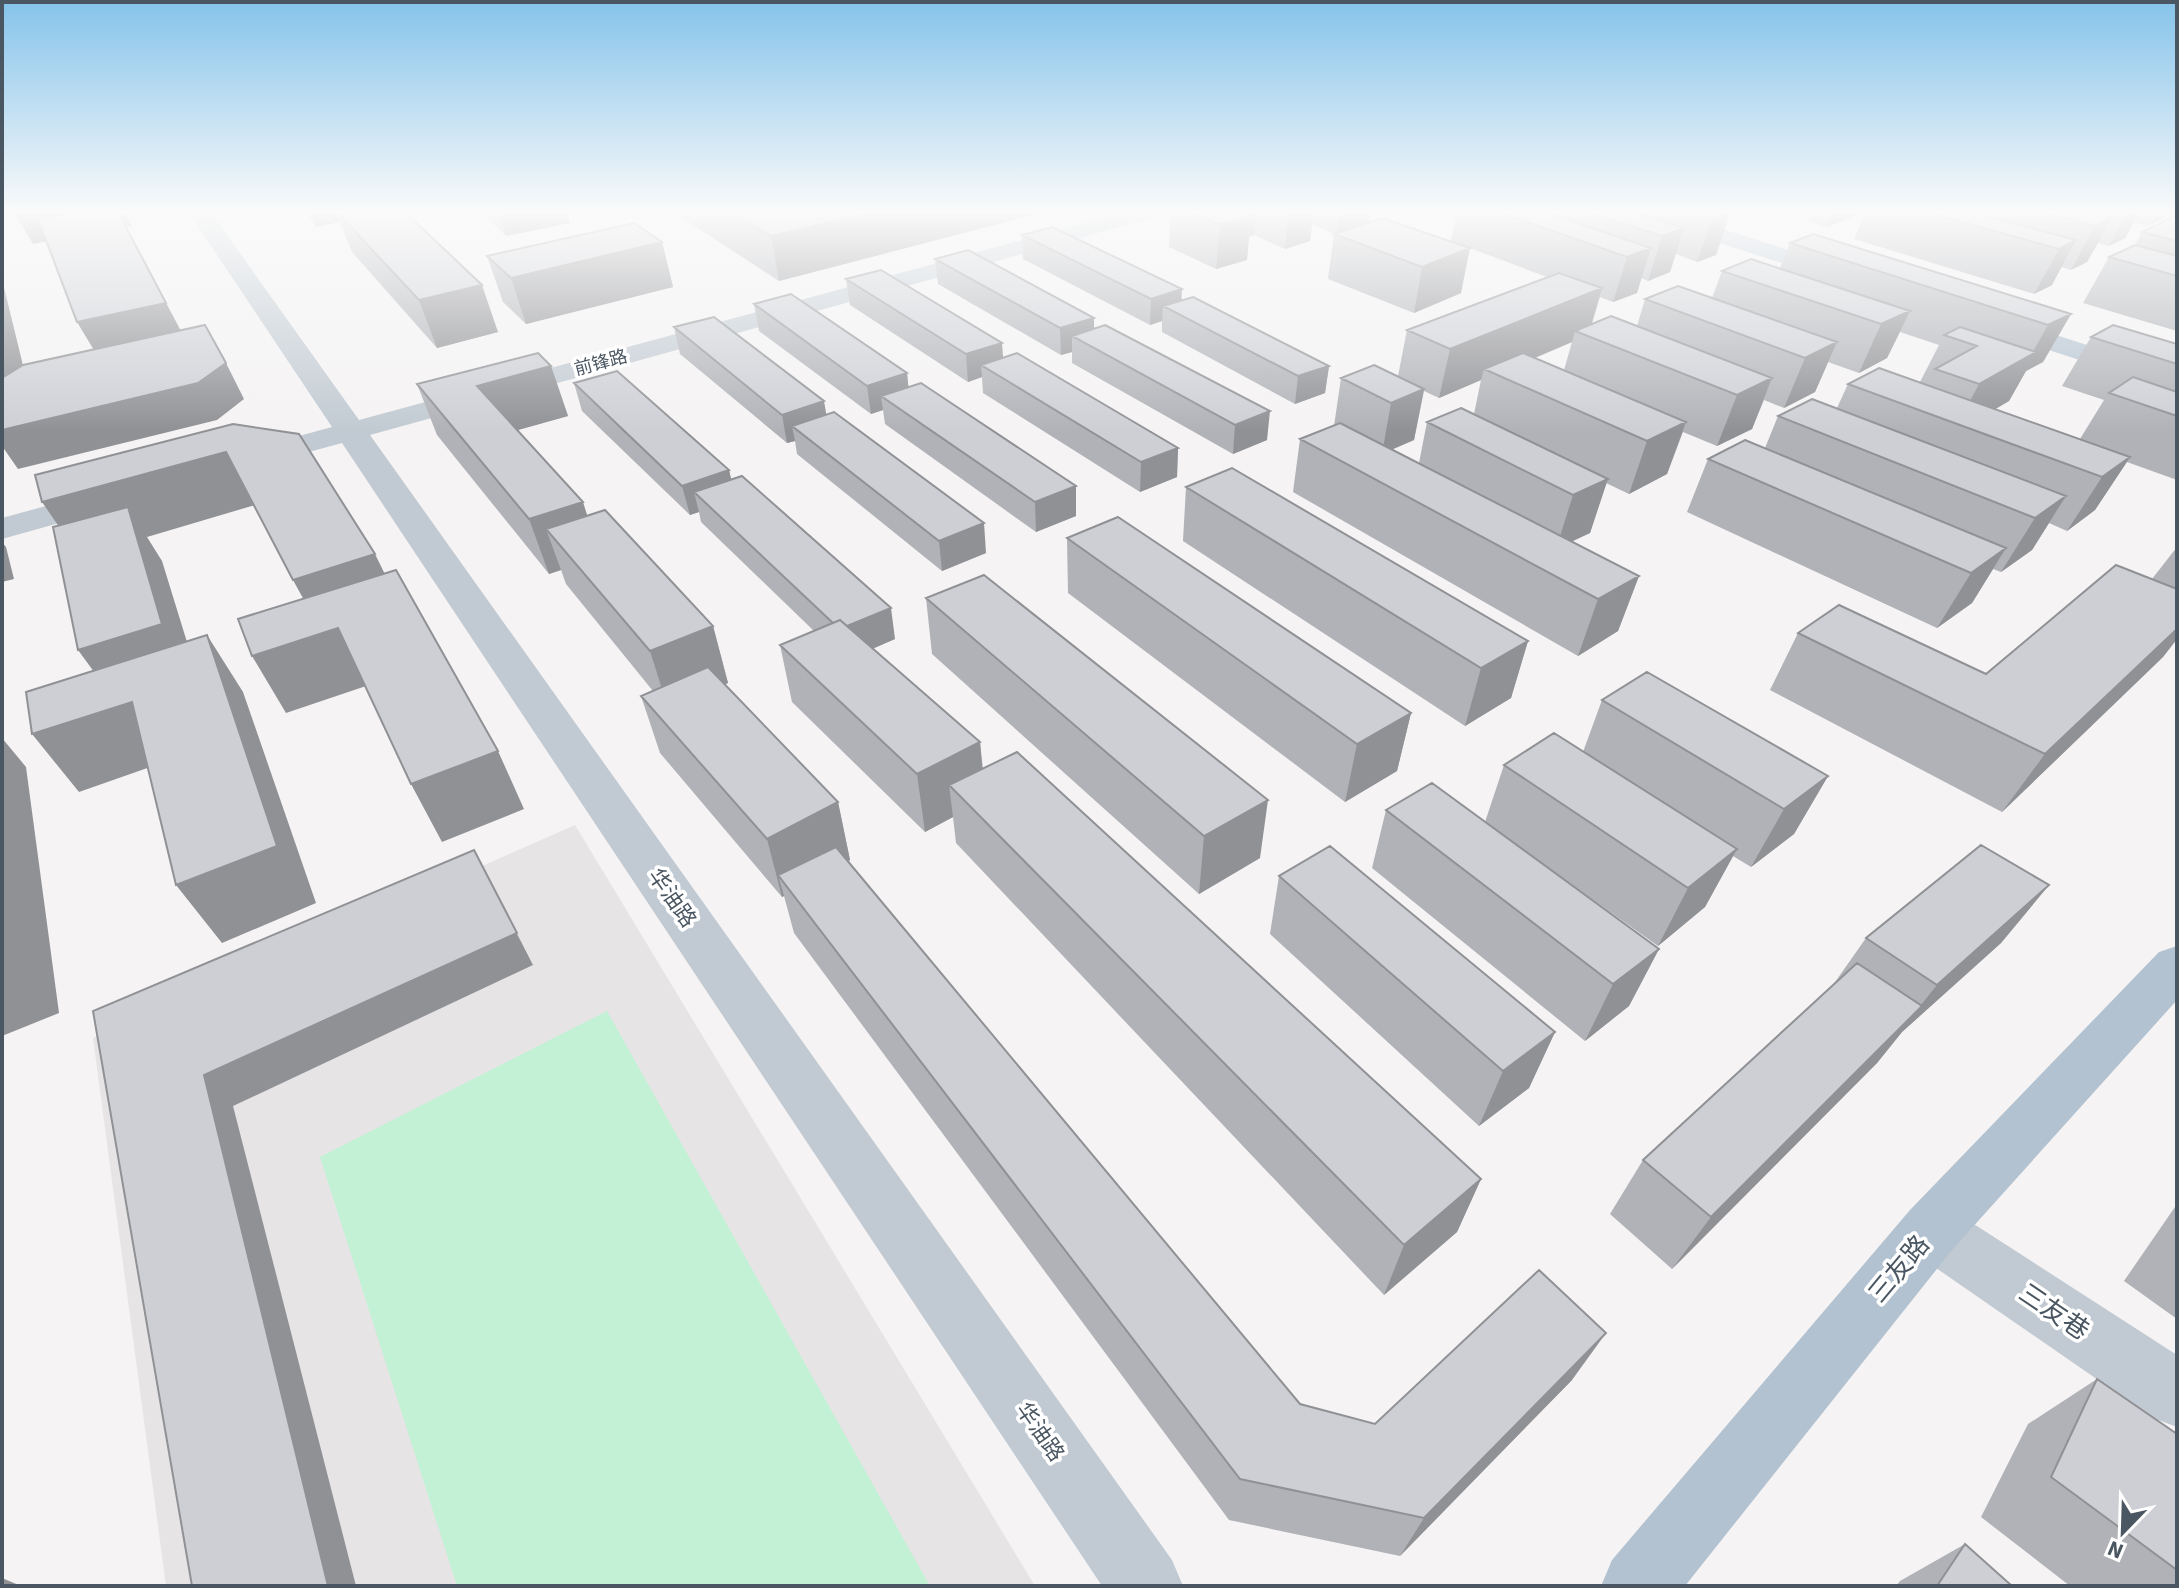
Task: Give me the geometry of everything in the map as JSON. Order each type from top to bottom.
[{"type":"main road","points":[[1995,303],[2177,359]]},
{"type":"main road","points":[[1966,315],[2177,383]]},
{"type":"main road","name":"三友路","points":[[1638,1586],[1931,1230],[2177,966]]},
{"type":"street","name":"华油路","points":[[249,284],[1146,1586]]},
{"type":"street","name":"前锋路","points":[[215,469],[885,284]]},
{"type":"street","points":[[2,529],[139,491]]},
{"type":"street","name":"三友巷","points":[[1931,1230],[2177,1394]]},
{"type":"shaded area","points":[[575,825],[1035,1586],[166,1586],[93,1038]]},
{"type":"green space","points":[[607,1011],[930,1586],[457,1586],[320,1157]]},
{"type":"building","points":[[63,284],[156,284],[166,303],[77,322]]},
{"type":"building","points":[[404,284],[482,285],[419,300]]},
{"type":"building","points":[[854,284],[904,284],[1002,343],[966,354]]},
{"type":"building","points":[[980,284],[1031,284],[1094,318],[1060,328]]},
{"type":"building","points":[[1121,284],[1172,284],[1182,289],[1151,299]]},
{"type":"building","points":[[1529,284],[1591,284],[1602,288],[1450,349],[1407,330]]},
{"type":"building","points":[[1761,284],[1828,284],[1910,311],[1881,324]]},
{"type":"building","points":[[1919,284],[1975,284],[2071,314],[2048,325]]},
{"type":"building","points":[[1678,286],[1837,342],[1805,358],[1645,299]]},
{"type":"building","points":[[791,294],[907,373],[867,386],[754,304]]},
{"type":"building","points":[[1193,297],[1329,366],[1298,376],[1163,306]]},
{"type":"building","points":[[1611,316],[1772,378],[1737,395],[1575,331]]},
{"type":"building","points":[[714,317],[824,401],[782,415],[674,327]]},
{"type":"building","points":[[205,325],[226,363],[198,383],[2,430],[2,378],[23,365]]},
{"type":"building","points":[[1105,325],[1270,411],[1235,425],[1072,336]]},
{"type":"building","points":[[2113,325],[2177,344],[2177,364],[2091,337]]},
{"type":"building","points":[[1960,327],[2036,352],[1979,384],[1935,369],[1977,346],[1944,335]]},
{"type":"building","points":[[538,353],[551,366],[477,386],[583,502],[529,519],[417,384]]},
{"type":"building","points":[[1017,353],[1178,448],[1141,462],[981,365]]},
{"type":"building","points":[[1523,353],[1686,422],[1647,441],[1484,369]]},
{"type":"building","points":[[1374,365],[1424,389],[1391,403],[1341,378]]},
{"type":"building","points":[[1879,368],[2130,457],[2102,477],[1848,384]]},
{"type":"building","points":[[617,371],[729,470],[682,486],[574,383]]},
{"type":"building","points":[[2133,377],[2177,392],[2177,416],[2109,393]]},
{"type":"building","points":[[921,383],[1076,486],[1035,502],[881,396]]},
{"type":"building","points":[[1812,399],[2066,496],[2035,518],[1778,416]]},
{"type":"building","points":[[1461,408],[1608,479],[1573,495],[1427,422]]},
{"type":"building","points":[[834,412],[984,523],[939,541],[792,426]]},
{"type":"building","points":[[1340,423],[1639,576],[1598,599],[1300,439]]},
{"type":"building","points":[[233,424],[299,434],[375,554],[293,580],[226,452],[42,502],[35,475]]},
{"type":"building","points":[[1745,440],[2006,548],[1971,573],[1708,459]]},
{"type":"building","points":[[1232,468],[1528,641],[1481,668],[1186,487]]},
{"type":"building","points":[[742,476],[891,608],[847,626],[840,620],[833,623],[694,492]]},
{"type":"building","points":[[128,507],[162,624],[78,650],[53,527]]},
{"type":"building","points":[[605,510],[713,626],[650,651],[546,529]]},
{"type":"building","points":[[1118,517],[1411,713],[1357,744],[1067,538]]},
{"type":"building","points":[[2116,565],[2177,589],[2177,629],[2045,754],[1798,633],[1839,605],[1986,674]]},
{"type":"building","points":[[396,570],[498,751],[411,784],[338,628],[252,656],[238,619]]},
{"type":"building","points":[[984,575],[1268,800],[1204,836],[926,598]]},
{"type":"building","points":[[840,620],[980,742],[917,774],[780,645]]},
{"type":"building","points":[[207,635],[277,846],[176,885],[132,702],[32,734],[26,692]]},
{"type":"building","points":[[708,667],[838,802],[767,839],[641,696]]},
{"type":"building","points":[[1647,672],[1828,776],[1784,809],[1602,700]]},
{"type":"building","points":[[1554,733],[1737,849],[1688,888],[1504,765]]},
{"type":"building","points":[[1017,752],[1481,1179],[1404,1245],[949,785]]},
{"type":"building","points":[[1432,783],[1659,949],[1613,984],[1386,810]]},
{"type":"building","points":[[1981,845],[2049,885],[1937,985],[1866,938]]},
{"type":"building","points":[[1330,846],[1555,1032],[1503,1071],[1279,876]]},
{"type":"building","points":[[836,847],[1300,1404],[1375,1424],[1539,1270],[1606,1333],[1424,1518],[1240,1479],[778,875]]},
{"type":"building","points":[[474,850],[517,933],[204,1075],[328,1586],[192,1586],[93,1011]]},
{"type":"building","points":[[1857,963],[1922,1006],[1711,1217],[1643,1160]]},
{"type":"building","points":[[2097,1379],[2177,1434],[2177,1570],[2051,1477]]},
{"type":"building","points":[[1965,1544],[2012,1586],[1937,1586]]}]
